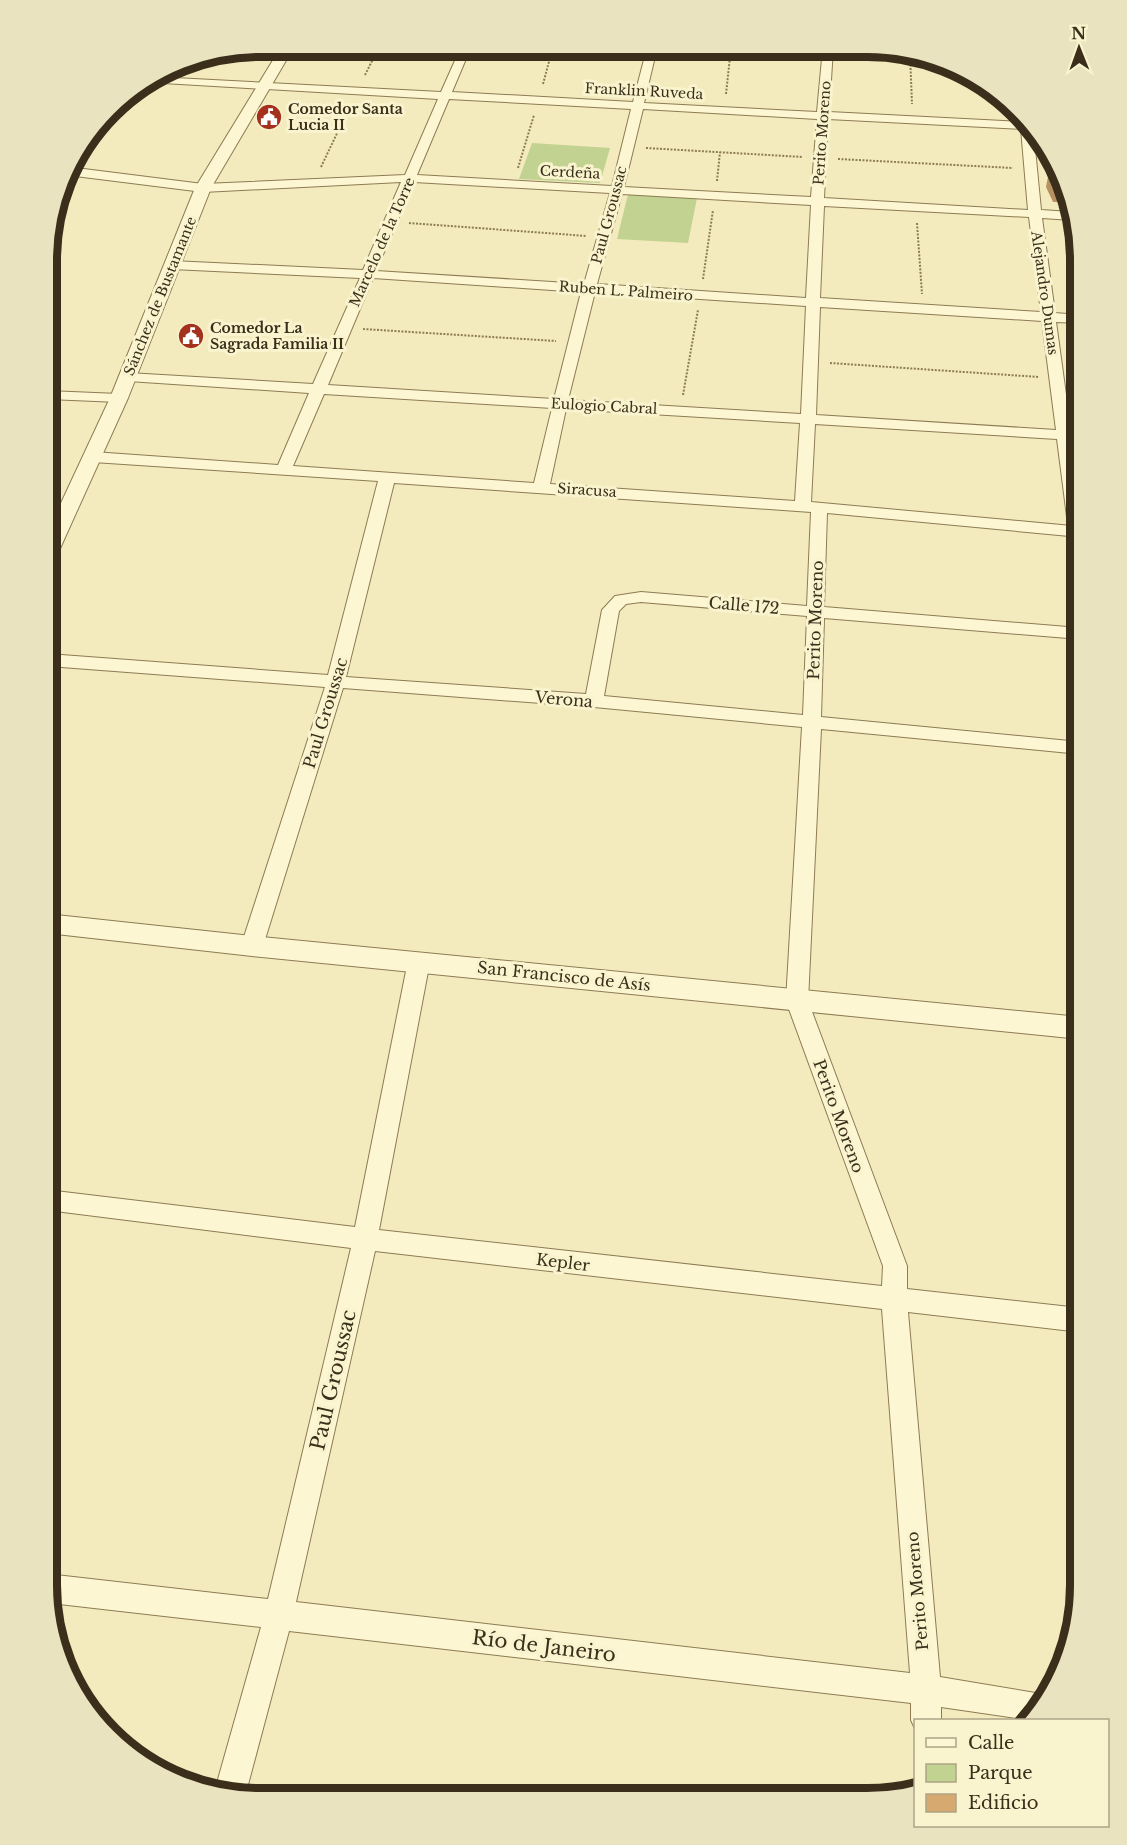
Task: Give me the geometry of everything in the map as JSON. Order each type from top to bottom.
[{"type":"street","name":"Sánchez de Bustamante","points":[[57,532],[119,398],[202,188],[281,57]]},
{"type":"street","name":"Marcelo de la Torre","points":[[284,469],[462,57]]},
{"type":"street","name":"Paul Groussac","points":[[541,487],[574,343],[617,189],[650,57]]},
{"type":"street","name":"Perito Moreno","points":[[827,57],[812,303],[809,418],[815,610],[812,721],[797,1001],[895,1266],[894,1301],[926,1690],[926,1719]]},
{"type":"street","name":"Franklin Ruveda","points":[[164,81],[1019,126]]},
{"type":"street","name":"Alejandro Dumas","points":[[1029,137],[1035,214],[1070,476]]},
{"type":"street","name":"Cerdeña","points":[[77,172],[202,188],[410,178],[1065,216]]},
{"type":"street","name":"Ruben L. Palmeiro","points":[[172,265],[367,274],[1070,318]]},
{"type":"street","name":"Eulogio Cabral","points":[[128,376],[1070,435]]},
{"type":"street","points":[[57,395],[119,398]]},
{"type":"street","name":"Siracusa","points":[[93,457],[811,507],[1070,531]]},
{"type":"street","name":"Paul Groussac","points":[[252,946],[336,681],[387,477]]},
{"type":"street","points":[[57,512],[66,512]]},
{"type":"street","name":"Calle 172","points":[[594,701],[611,610],[621,600],[641,597],[1070,633]]},
{"type":"street","name":"Verona","points":[[57,661],[594,701],[1070,747]]},
{"type":"street","name":"San Francisco de Asís","points":[[57,924],[252,946],[1070,1027]]},
{"type":"street","name":"Paul Groussac","points":[[232,1786],[279,1615],[365,1239],[419,961]]},
{"type":"street","name":"Kepler","points":[[57,1201],[894,1301],[1070,1319]]},
{"type":"street","name":"Río de Janeiro","points":[[57,1589],[926,1690],[1030,1705]]},
{"type":"path","points":[[314,181],[374,57]]},
{"type":"path","points":[[724,110],[731,57]]},
{"type":"path","points":[[910,62],[913,120]]},
{"type":"path","points":[[916,208],[923,309]]},
{"type":"path","points":[[390,222],[604,237]]},
{"type":"path","points":[[344,328],[574,343]]},
{"type":"path","points":[[812,361],[1057,378]]},
{"type":"green space","points":[[532,143],[610,148],[600,183],[519,179]]},
{"type":"green space","points":[[628,194],[697,198],[688,243],[617,239]]},
{"type":"place","name":"Comedor Santa Lucia II","points":[[269,117]]},
{"type":"place","name":"Comedor La Sagrada Familia II","points":[[191,336]]}]
